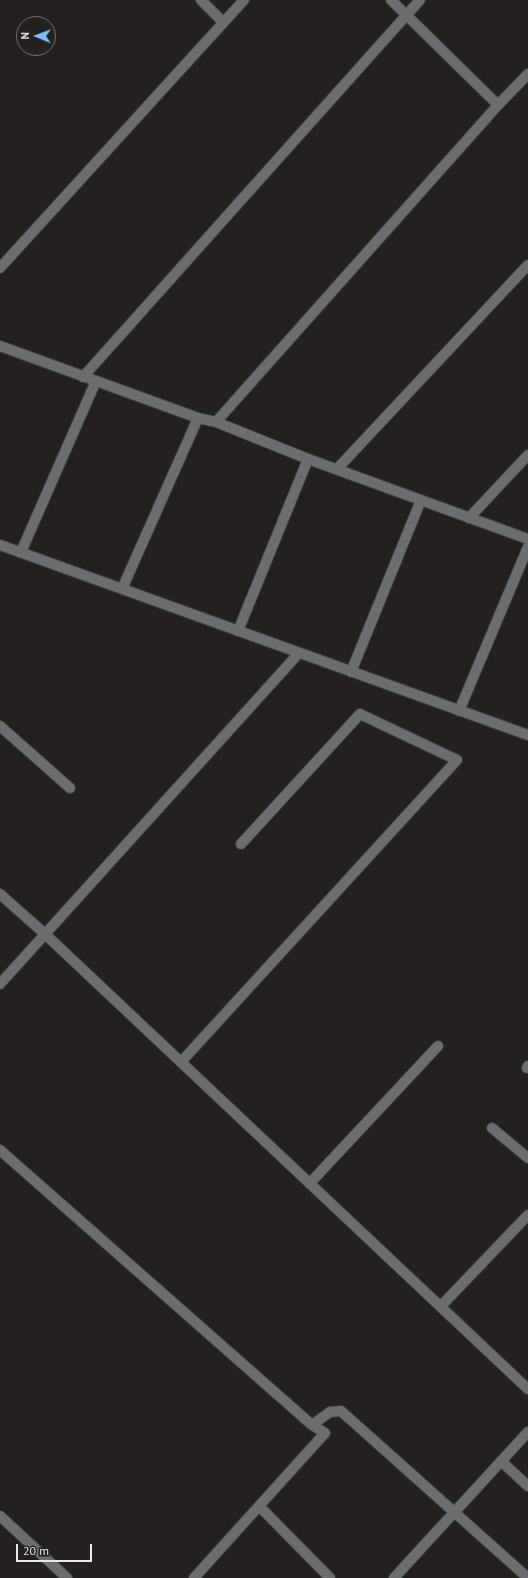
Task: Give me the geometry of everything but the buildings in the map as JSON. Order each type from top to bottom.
[{"type":"street","points":[[201,0],[223,22]]},
{"type":"street","points":[[0,268],[244,0]]},
{"type":"street","points":[[392,0],[498,104]]},
{"type":"street","points":[[83,377],[420,0]]},
{"type":"street","points":[[216,422],[498,104],[528,74]]},
{"type":"street","points":[[336,469],[528,265]]},
{"type":"street","points":[[0,346],[198,418],[216,422],[308,459],[528,539]]},
{"type":"street","points":[[21,552],[96,381]]},
{"type":"street","points":[[122,589],[198,418]]},
{"type":"street","points":[[469,518],[528,455]]},
{"type":"street","points":[[238,631],[308,459]]},
{"type":"street","points":[[351,672],[421,500]]},
{"type":"street","points":[[0,545],[528,735]]},
{"type":"street","points":[[460,710],[528,547]]},
{"type":"street","points":[[0,984],[299,652]]},
{"type":"street","points":[[181,1062],[456,760],[360,714],[241,844]]},
{"type":"street","points":[[0,726],[70,788]]},
{"type":"street","points":[[0,894],[45,934],[528,1389]]},
{"type":"street","points":[[310,1183],[438,1046]]},
{"type":"street","points":[[492,1128],[528,1158]]},
{"type":"street","points":[[0,1150],[312,1426],[325,1433],[194,1578]]},
{"type":"street","points":[[441,1306],[528,1215]]},
{"type":"street","points":[[312,1426],[330,1412],[341,1411],[528,1578]]},
{"type":"street","points":[[394,1578],[528,1432]]},
{"type":"street","points":[[501,1461],[528,1486]]},
{"type":"street","points":[[259,1506],[330,1578]]},
{"type":"street","points":[[0,1516],[67,1578]]}]
